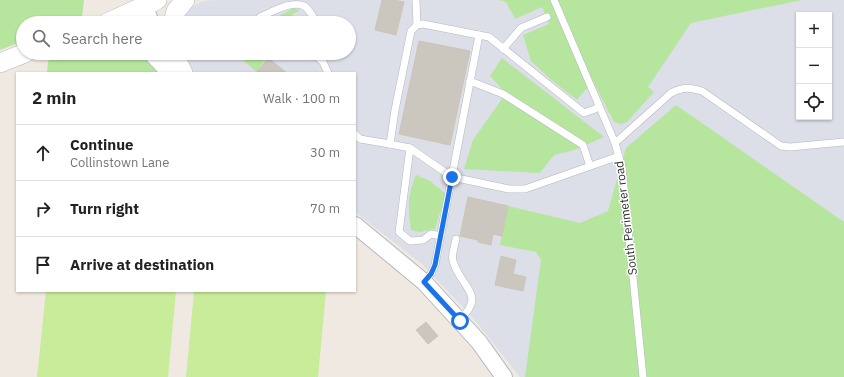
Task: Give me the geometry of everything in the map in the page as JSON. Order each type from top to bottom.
[{"type":"main road","points":[[175,16],[176,11],[185,0]]},
{"type":"main road","points":[[131,16],[151,10]]},
{"type":"main road","points":[[0,63],[16,57]]},
{"type":"main road","points":[[160,60],[171,72]]},
{"type":"main road","points":[[176,60],[182,72]]},
{"type":"street","points":[[172,60],[181,72]]},
{"type":"street","points":[[356,226],[424,282],[479,342],[504,377]]},
{"type":"lane","points":[[416,0],[417,25]]},
{"type":"lane","name":"South Perimeter road","points":[[554,0],[614,143],[622,168],[643,377]]},
{"type":"lane","points":[[262,16],[289,4],[297,3],[304,6],[312,16]]},
{"type":"lane","points":[[503,49],[521,28],[547,17]]},
{"type":"lane","points":[[390,144],[395,110],[411,31],[417,25],[423,24],[489,37],[584,113],[599,106]]},
{"type":"lane","points":[[424,282],[431,274],[435,265],[479,35]]},
{"type":"lane","points":[[321,60],[328,72]]},
{"type":"lane","points":[[470,81],[503,94],[583,146],[590,166]]},
{"type":"lane","points":[[614,143],[671,93],[680,88],[692,88],[702,91],[781,146],[790,147],[844,142]]},
{"type":"lane","points":[[356,135],[360,139],[410,148],[452,177],[509,189],[525,189],[619,156]]},
{"type":"lane","points":[[410,148],[399,232],[410,241],[423,240],[431,234],[441,236]]},
{"type":"lane","points":[[456,239],[452,260],[471,294],[472,303],[467,312],[458,320]]},
{"type":"shaded area","points":[[216,0],[844,0],[844,377],[520,377],[473,318],[422,264],[356,213],[356,72],[194,72],[186,60],[356,60],[356,16],[184,16],[190,8],[203,1]]},
{"type":"green space","points":[[0,0],[84,0],[82,16],[16,16],[16,44],[0,50]]},
{"type":"green space","points":[[499,0],[802,0],[691,23],[648,87],[654,92],[627,122],[621,124],[614,122],[593,81],[577,100],[549,78],[531,61],[523,35],[549,24],[542,7],[515,19],[506,2]]},
{"type":"green space","points":[[294,8],[299,11],[291,16],[279,16]]},
{"type":"green space","points":[[502,58],[604,137],[574,150],[554,155],[540,173],[464,169],[473,140],[506,93],[490,76]]},
{"type":"green space","points":[[153,60],[162,72],[47,72],[48,61]]},
{"type":"green space","points":[[243,60],[264,60],[257,72]]},
{"type":"green space","points":[[676,105],[844,222],[844,377],[525,377],[541,260],[536,252],[500,245],[508,206],[580,223],[608,211],[626,148]]},
{"type":"green space","points":[[416,175],[430,181],[446,194],[435,229],[419,232],[411,230],[409,202],[411,189]]},
{"type":"green space","points":[[46,292],[176,292],[168,377],[37,377]]},
{"type":"green space","points":[[194,292],[326,292],[318,377],[186,377]]},
{"type":"building","points":[[382,0],[404,2],[396,35],[375,30]]},
{"type":"building","points":[[419,41],[470,51],[450,145],[399,134]]},
{"type":"building","points":[[266,60],[271,60],[286,72],[257,72]]},
{"type":"building","points":[[468,197],[508,206],[502,236],[493,234],[491,245],[460,236]]},
{"type":"building","points":[[501,256],[516,260],[513,274],[526,277],[523,291],[495,285]]},
{"type":"building","points":[[426,322],[438,336],[428,344],[416,330]]},
{"type":"route","points":[[452,177],[435,265],[431,274],[424,282],[460,321]]}]
